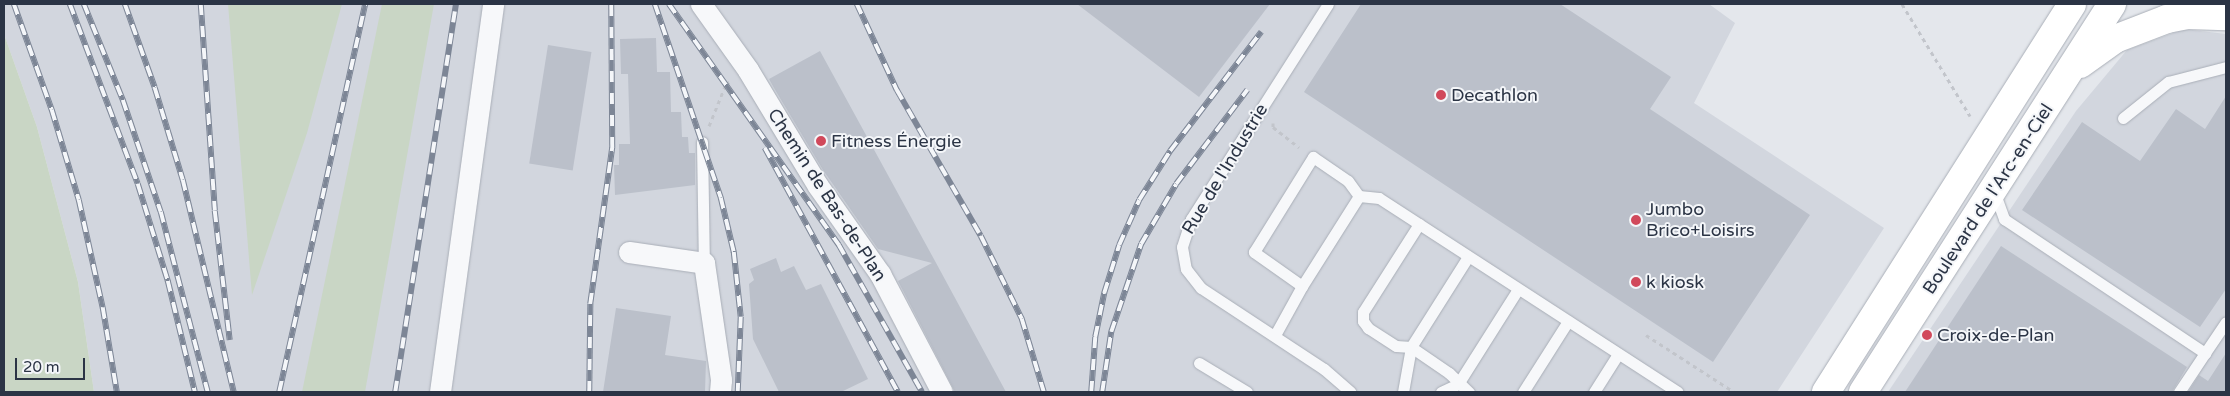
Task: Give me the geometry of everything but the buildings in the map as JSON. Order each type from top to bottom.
[{"type":"main road","points":[[2048,42],[2052,4]]},
{"type":"main road","name":"Boulevard de l'Arc-en-Ciel","points":[[1826,392],[2072,4]]},
{"type":"main road","name":"Boulevard de l'Arc-en-Ciel","points":[[1863,392],[2112,4]]},
{"type":"main road","points":[[2068,75],[2115,39],[2142,27],[2188,15],[2226,16]]},
{"type":"street","points":[[440,392],[455,270],[493,4]]},
{"type":"street","name":"Chemin de Bas-de-Plan","points":[[700,4],[748,70],[818,186],[880,274],[942,392]]},
{"type":"street","points":[[629,252],[704,263],[721,380],[720,392]]},
{"type":"lane","name":"Rue de l'Industrie","points":[[1275,335],[1201,288],[1186,269],[1182,239],[1191,219],[1328,4]]},
{"type":"lane","points":[[2123,118],[2168,82],[2226,67]]},
{"type":"lane","points":[[702,142],[704,263]]},
{"type":"lane","points":[[1302,286],[1254,252],[1313,157],[1348,181],[1359,196],[1379,198],[1618,354],[1664,388],[1678,392]]},
{"type":"lane","points":[[1995,189],[1998,208],[2004,219],[2205,353]]},
{"type":"lane","points":[[1350,392],[1324,369],[1275,335],[1302,286],[1359,196]]},
{"type":"lane","points":[[1419,224],[1363,312],[1363,321],[1368,328],[1396,346],[1411,347],[1450,373],[1458,384],[1469,392]]},
{"type":"lane","points":[[1403,392],[1411,347],[1468,257]]},
{"type":"lane","points":[[1441,392],[1458,384],[1518,288]]},
{"type":"lane","points":[[1523,392],[1568,321]]},
{"type":"lane","points":[[2179,392],[2226,322]]},
{"type":"lane","points":[[1594,392],[1618,354]]},
{"type":"lane","points":[[1199,362],[1247,392]]},
{"type":"path","points":[[1902,4],[1970,116]]},
{"type":"path","points":[[702,142],[726,84],[748,70]]},
{"type":"path","points":[[1274,120],[1273,127],[1313,157]]},
{"type":"path","points":[[1646,335],[1734,392]]},
{"type":"shaded area","points":[[4,4],[1709,4],[1735,23],[1694,103],[1884,228],[1777,392],[94,392],[78,282],[37,127],[4,34]]},
{"type":"shaded area","points":[[2184,29],[2226,34],[2226,392],[1888,392],[2076,111],[2127,50]]},
{"type":"green space","points":[[228,4],[342,4],[307,133],[252,295]]},
{"type":"green space","points":[[382,4],[434,4],[365,392],[302,392]]},
{"type":"green space","points":[[4,34],[37,127],[78,282],[94,392],[4,392]]},
{"type":"railway","points":[[14,4],[52,110],[79,200],[103,308],[117,392]]},
{"type":"railway","points":[[70,4],[138,184],[168,281],[195,392]]},
{"type":"railway","points":[[84,4],[123,100],[161,212],[208,392]]},
{"type":"railway","points":[[125,4],[155,88],[183,180],[234,392]]},
{"type":"railway","points":[[201,4],[215,211],[230,340]]},
{"type":"railway","points":[[279,392],[365,4]]},
{"type":"railway","points":[[395,392],[456,4]]},
{"type":"railway","points":[[589,392],[590,304],[612,148],[611,4]]},
{"type":"railway","points":[[655,4],[721,198],[734,252],[741,317],[738,392]]},
{"type":"railway","points":[[669,4],[839,245],[922,392]]},
{"type":"railway","points":[[857,4],[897,90],[981,236],[1022,319],[1044,392]]},
{"type":"railway","points":[[1091,392],[1095,337],[1104,293],[1119,245],[1139,200],[1170,151],[1261,32]]},
{"type":"railway","points":[[1102,392],[1111,332],[1141,244],[1176,184],[1247,90]]},
{"type":"railway","points":[[765,148],[898,392]]},
{"type":"place","name":"Decathlon","points":[[1441,95]]},
{"type":"place","name":"Fitness Énergie","points":[[821,141]]},
{"type":"place","name":"Jumbo Brico+Loisirs","points":[[1636,220]]},
{"type":"place","name":"k kiosk","points":[[1636,282]]},
{"type":"place","name":"Croix-de-Plan","points":[[1927,335]]}]
